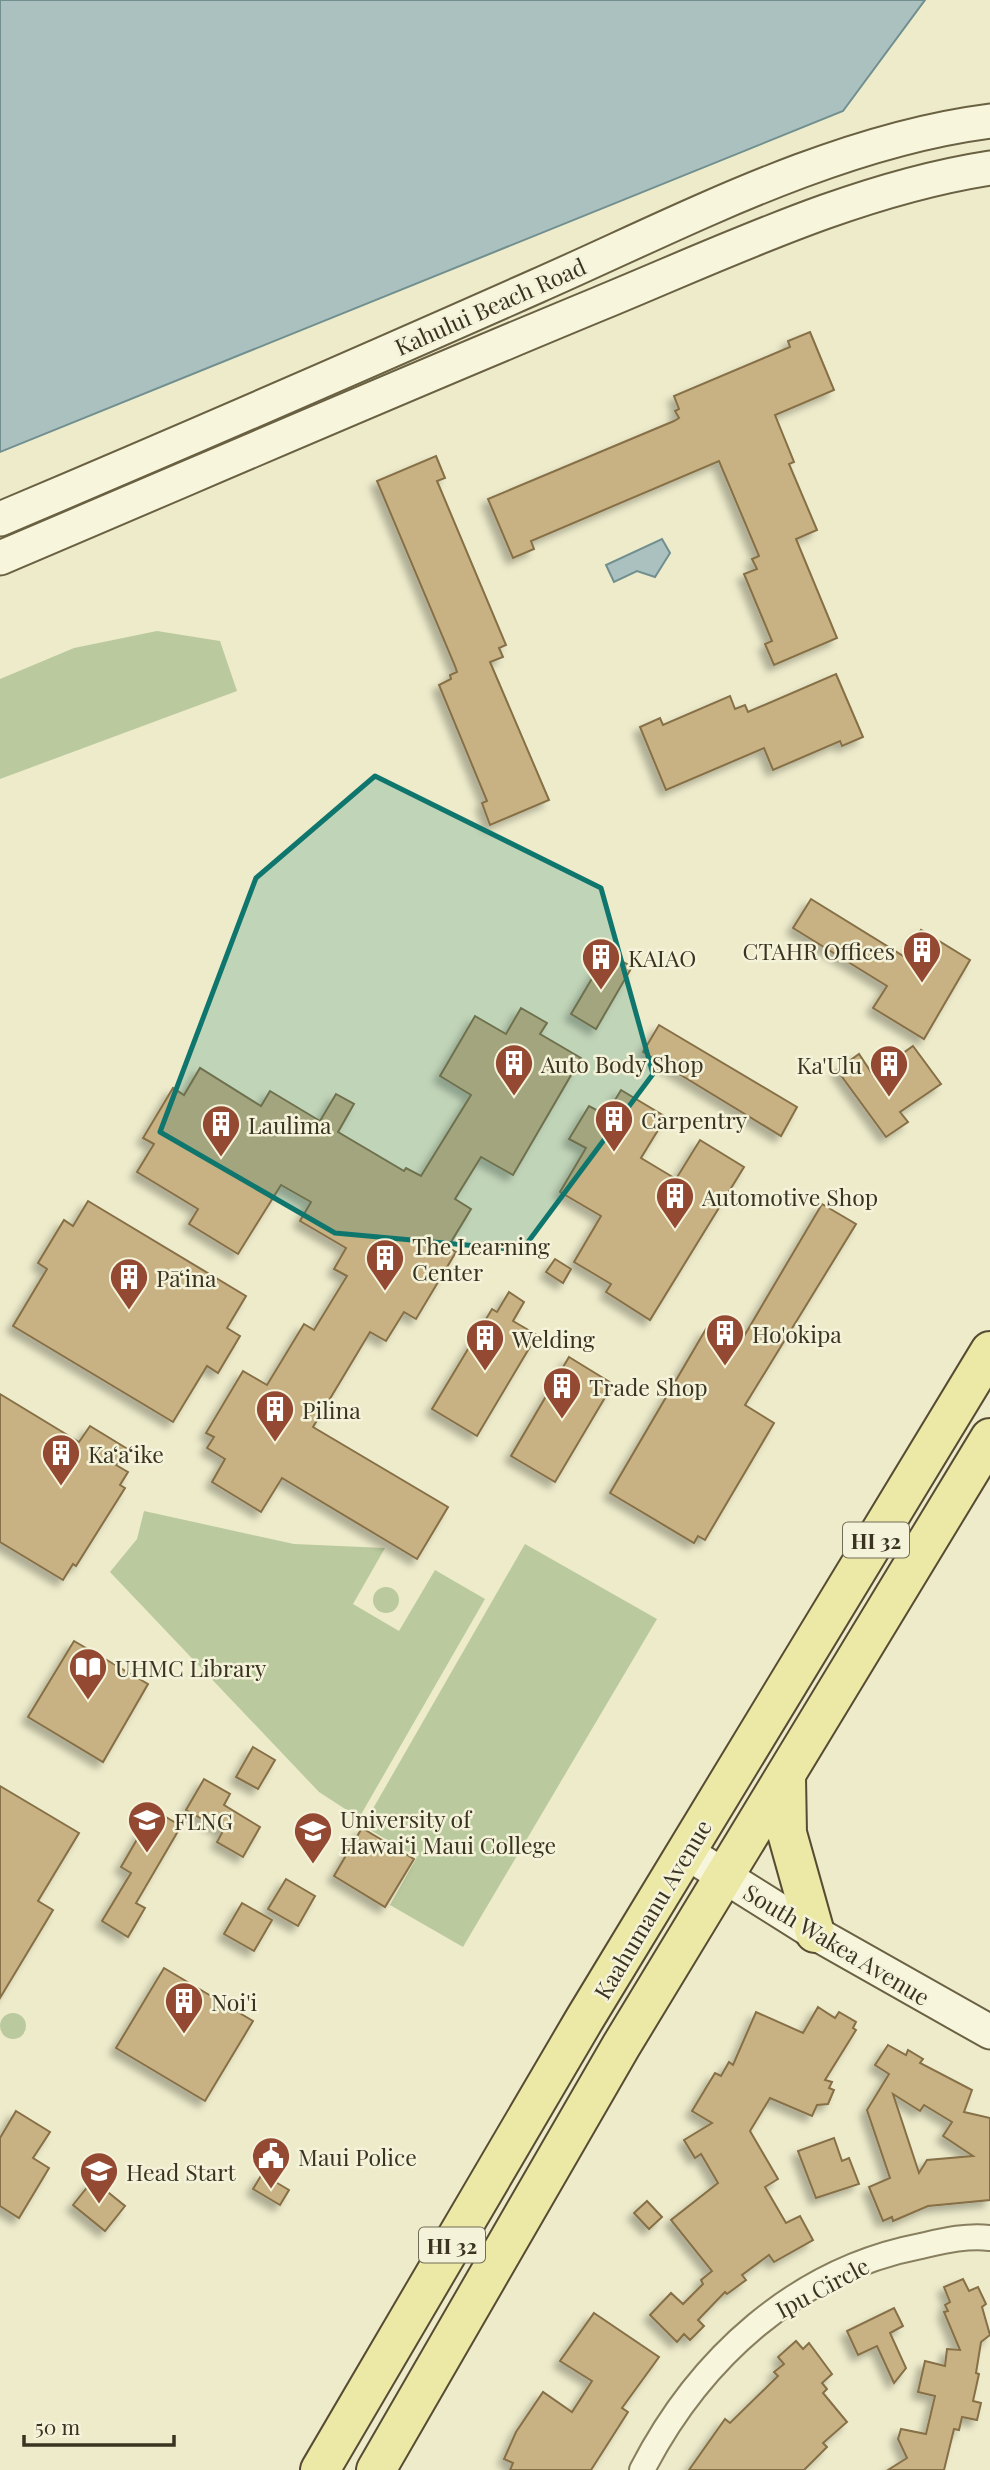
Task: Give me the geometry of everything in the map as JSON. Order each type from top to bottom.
[{"type":"main road","name":"Kahului Beach Road","points":[[0,519],[705,211],[832,160],[955,125],[990,121]]},
{"type":"main road","name":"Kahului Beach Road","points":[[0,558],[514,339],[841,206],[959,173],[990,168]]},
{"type":"main road","points":[[220,423],[229,460]]},
{"type":"main road","name":"Kaahumanu Avenue","points":[[320,2470],[686,1852],[990,1351]]},
{"type":"main road","name":"Kaahumanu Avenue","points":[[376,2470],[621,2046],[990,1438]]},
{"type":"main road","points":[[786,1777],[786,1833],[815,1933]]},
{"type":"main road","name":"South Wakea Avenue","points":[[686,1852],[815,1933],[990,2032]]},
{"type":"street","name":"Ipu Circle","points":[[642,2470],[665,2425],[702,2377],[727,2350],[790,2300],[833,2276],[894,2251],[947,2241],[990,2238]]},
{"type":"highlighted area","points":[[375,776],[601,888],[653,1074],[522,1250],[335,1233],[160,1132],[256,878]]},
{"type":"green space","points":[[157,631],[220,641],[237,691],[0,779],[0,679],[74,648]]},
{"type":"green space","points":[[144,1511],[294,1544],[385,1548],[353,1604],[399,1631],[435,1570],[485,1599],[359,1818],[319,1792],[110,1572],[137,1539]]},
{"type":"green space","points":[[525,1544],[657,1619],[463,1947],[390,1905],[417,1857],[363,1826]]},
{"type":"green space","points":[[386,1587],[395,1591],[399,1600],[395,1609],[386,1613],[377,1609],[373,1600],[377,1591]]},
{"type":"green space","points":[[13,2013],[22,2017],[26,2026],[22,2035],[13,2039],[4,2035],[0,2026],[4,2017]]},
{"type":"water","points":[[0,0],[925,0],[843,111],[0,452]]},
{"type":"water","points":[[662,539],[670,553],[655,577],[637,571],[614,582],[606,565]]},
{"type":"building","points":[[810,332],[834,390],[775,415],[794,462],[789,464],[817,530],[796,539],[837,638],[774,665],[765,644],[772,641],[744,574],[757,569],[752,559],[759,556],[719,461],[531,541],[534,549],[513,558],[488,499],[674,421],[679,418],[675,411],[679,409],[674,396],[790,347],[788,341]]},
{"type":"building","points":[[436,456],[445,478],[437,481],[506,645],[499,648],[503,657],[490,662],[549,800],[490,825],[482,803],[487,801],[439,685],[451,679],[450,675],[457,672],[377,481]]},
{"type":"building","points":[[836,674],[863,737],[842,746],[840,741],[773,770],[764,748],[666,790],[640,727],[660,718],[663,725],[730,696],[735,709],[745,705],[748,712]]},
{"type":"building","points":[[811,899],[905,957],[921,930],[970,960],[924,1039],[873,1008],[887,986],[793,928]]},
{"type":"building","name":"KAIAO","points":[[607,953],[632,967],[596,1029],[571,1014]]},
{"type":"building","points":[[521,1008],[547,1023],[540,1034],[581,1058],[513,1175],[481,1157],[455,1199],[471,1209],[448,1247],[456,1252],[416,1319],[404,1312],[386,1341],[370,1332],[313,1427],[448,1507],[417,1559],[282,1478],[261,1512],[212,1482],[225,1459],[207,1448],[214,1437],[206,1433],[243,1371],[267,1385],[304,1324],[314,1330],[347,1276],[334,1269],[346,1248],[300,1221],[311,1202],[281,1185],[238,1254],[189,1224],[198,1209],[137,1172],[154,1144],[143,1138],[173,1088],[184,1095],[200,1068],[261,1106],[270,1091],[320,1121],[336,1094],[354,1104],[338,1132],[404,1171],[406,1168],[421,1176],[471,1095],[440,1076],[475,1016],[506,1034]]},
{"type":"building","points":[[659,1025],[797,1107],[781,1136],[643,1052]]},
{"type":"building","name":"Ka'Ulu","points":[[913,1046],[941,1084],[900,1112],[908,1122],[886,1137],[837,1070],[859,1054],[873,1075]]},
{"type":"building","points":[[621,1090],[666,1117],[641,1158],[676,1179],[700,1140],[744,1167],[650,1320],[606,1292],[611,1284],[574,1262],[601,1216],[560,1192],[586,1148],[569,1139],[589,1106],[606,1115]]},
{"type":"building","name":"Pā‘ina","points":[[88,1201],[246,1296],[227,1328],[240,1336],[218,1373],[207,1366],[173,1422],[13,1326],[47,1269],[38,1263],[64,1220],[73,1226]]},
{"type":"building","name":"Ho'okipa","points":[[822,1204],[856,1224],[745,1405],[774,1423],[705,1540],[698,1536],[694,1543],[610,1493],[706,1329],[737,1348]]},
{"type":"building","points":[[555,1259],[571,1269],[563,1283],[546,1272]]},
{"type":"building","name":"Welding","points":[[509,1292],[524,1302],[513,1321],[537,1335],[477,1436],[432,1409],[492,1309],[497,1312]]},
{"type":"building","name":"Trade Shop","points":[[569,1357],[613,1384],[555,1482],[511,1456]]},
{"type":"building","name":"Ka‘a‘ike","points":[[0,1394],[79,1442],[90,1426],[126,1448],[116,1465],[128,1472],[120,1485],[125,1488],[76,1566],[73,1564],[63,1580],[0,1542]]},
{"type":"building","name":"UHMC Library","points":[[74,1641],[148,1684],[103,1762],[28,1717]]},
{"type":"building","points":[[253,1747],[275,1760],[258,1789],[236,1777]]},
{"type":"building","points":[[204,1779],[230,1794],[224,1805],[260,1827],[243,1857],[217,1842],[223,1831],[186,1810]]},
{"type":"building","points":[[0,1786],[79,1833],[38,1901],[53,1910],[0,1998]]},
{"type":"building","points":[[154,1810],[181,1826],[136,1903],[145,1908],[128,1937],[102,1921],[131,1873],[121,1867]]},
{"type":"building","points":[[362,1828],[414,1859],[385,1907],[334,1876]]},
{"type":"building","points":[[286,1879],[315,1896],[298,1926],[268,1909]]},
{"type":"building","points":[[242,1903],[272,1920],[254,1951],[224,1934]]},
{"type":"building","name":"Noi'i","points":[[164,1968],[253,2021],[205,2101],[116,2048]]},
{"type":"building","points":[[818,2007],[835,2018],[839,2012],[856,2022],[853,2028],[856,2030],[825,2080],[832,2082],[829,2088],[834,2090],[828,2104],[817,2105],[812,2116],[770,2098],[750,2131],[778,2179],[765,2187],[786,2223],[800,2216],[813,2240],[774,2262],[769,2255],[742,2275],[746,2280],[727,2294],[725,2292],[698,2320],[704,2326],[690,2340],[684,2334],[677,2342],[650,2315],[671,2293],[683,2304],[703,2284],[701,2280],[712,2271],[671,2220],[718,2183],[701,2154],[695,2158],[684,2140],[712,2123],[692,2111],[715,2073],[721,2076],[729,2062],[733,2065],[756,2012],[803,2033]]},
{"type":"building","points":[[888,2045],[906,2055],[908,2050],[923,2059],[920,2063],[972,2090],[964,2112],[990,2118],[990,2200],[928,2206],[893,2221],[892,2217],[883,2221],[869,2187],[890,2178],[867,2110],[889,2074],[875,2065]],"holes":[[[893,2094],[920,2111],[924,2105],[952,2122],[943,2136],[973,2156],[927,2160],[919,2173]]]},
{"type":"building","points":[[16,2111],[50,2132],[33,2158],[49,2168],[19,2218],[0,2206],[0,2138]]},
{"type":"building","points":[[834,2138],[842,2161],[849,2158],[859,2184],[816,2198],[798,2151]]},
{"type":"building","name":"Maui Police","points":[[262,2174],[289,2190],[280,2205],[253,2189]]},
{"type":"building","name":"Head Start","points":[[93,2180],[125,2206],[105,2231],[73,2205]]},
{"type":"building","points":[[647,2201],[662,2217],[649,2229],[634,2213]]},
{"type":"building","points":[[963,2279],[969,2291],[978,2287],[986,2304],[982,2307],[990,2335],[981,2342],[976,2373],[979,2374],[973,2401],[981,2403],[977,2420],[962,2417],[959,2430],[954,2429],[944,2470],[888,2470],[907,2458],[898,2439],[901,2429],[926,2434],[935,2396],[918,2392],[925,2361],[945,2366],[947,2349],[960,2350],[944,2312],[948,2311],[945,2305],[950,2302],[944,2287]]},
{"type":"building","points":[[894,2308],[903,2326],[890,2333],[906,2368],[894,2383],[877,2346],[858,2355],[847,2331]]},
{"type":"building","points":[[594,2313],[659,2357],[622,2408],[628,2412],[591,2470],[510,2470],[513,2463],[504,2459],[516,2432],[543,2392],[572,2412],[592,2381],[560,2361]]},
{"type":"building","points":[[796,2341],[803,2349],[809,2343],[832,2374],[822,2383],[827,2389],[823,2393],[847,2422],[823,2443],[827,2447],[804,2470],[689,2470],[725,2419],[730,2423],[778,2376],[774,2372],[784,2364],[778,2357]]},
{"type":"place","name":"CTAHR Offices","points":[[922,984]]},
{"type":"place","name":"KAIAO","points":[[601,991]]},
{"type":"place","name":"Auto Body Shop","points":[[514,1097]]},
{"type":"place","name":"Ka'Ulu","points":[[889,1098]]},
{"type":"place","name":"Carpentry","points":[[614,1153]]},
{"type":"place","name":"Laulima","points":[[221,1158]]},
{"type":"place","name":"Automotive Shop","points":[[675,1230]]},
{"type":"place","name":"The Learning Center","points":[[385,1292]]},
{"type":"place","name":"Pā‘ina","points":[[129,1311]]},
{"type":"place","name":"Ho'okipa","points":[[725,1367]]},
{"type":"place","name":"Welding","points":[[485,1372]]},
{"type":"place","name":"Trade Shop","points":[[562,1420]]},
{"type":"place","name":"Pilina","points":[[275,1443]]},
{"type":"place","name":"Ka‘a‘ike","points":[[61,1487]]},
{"type":"place","name":"UHMC Library","points":[[88,1701]]},
{"type":"place","name":"FLNG","points":[[147,1854]]},
{"type":"place","name":"University of Hawai‘i Maui College","points":[[313,1865]]},
{"type":"place","name":"Noi'i","points":[[184,2035]]},
{"type":"place","name":"Maui Police","points":[[271,2190]]},
{"type":"place","name":"Head Start","points":[[99,2205]]}]
